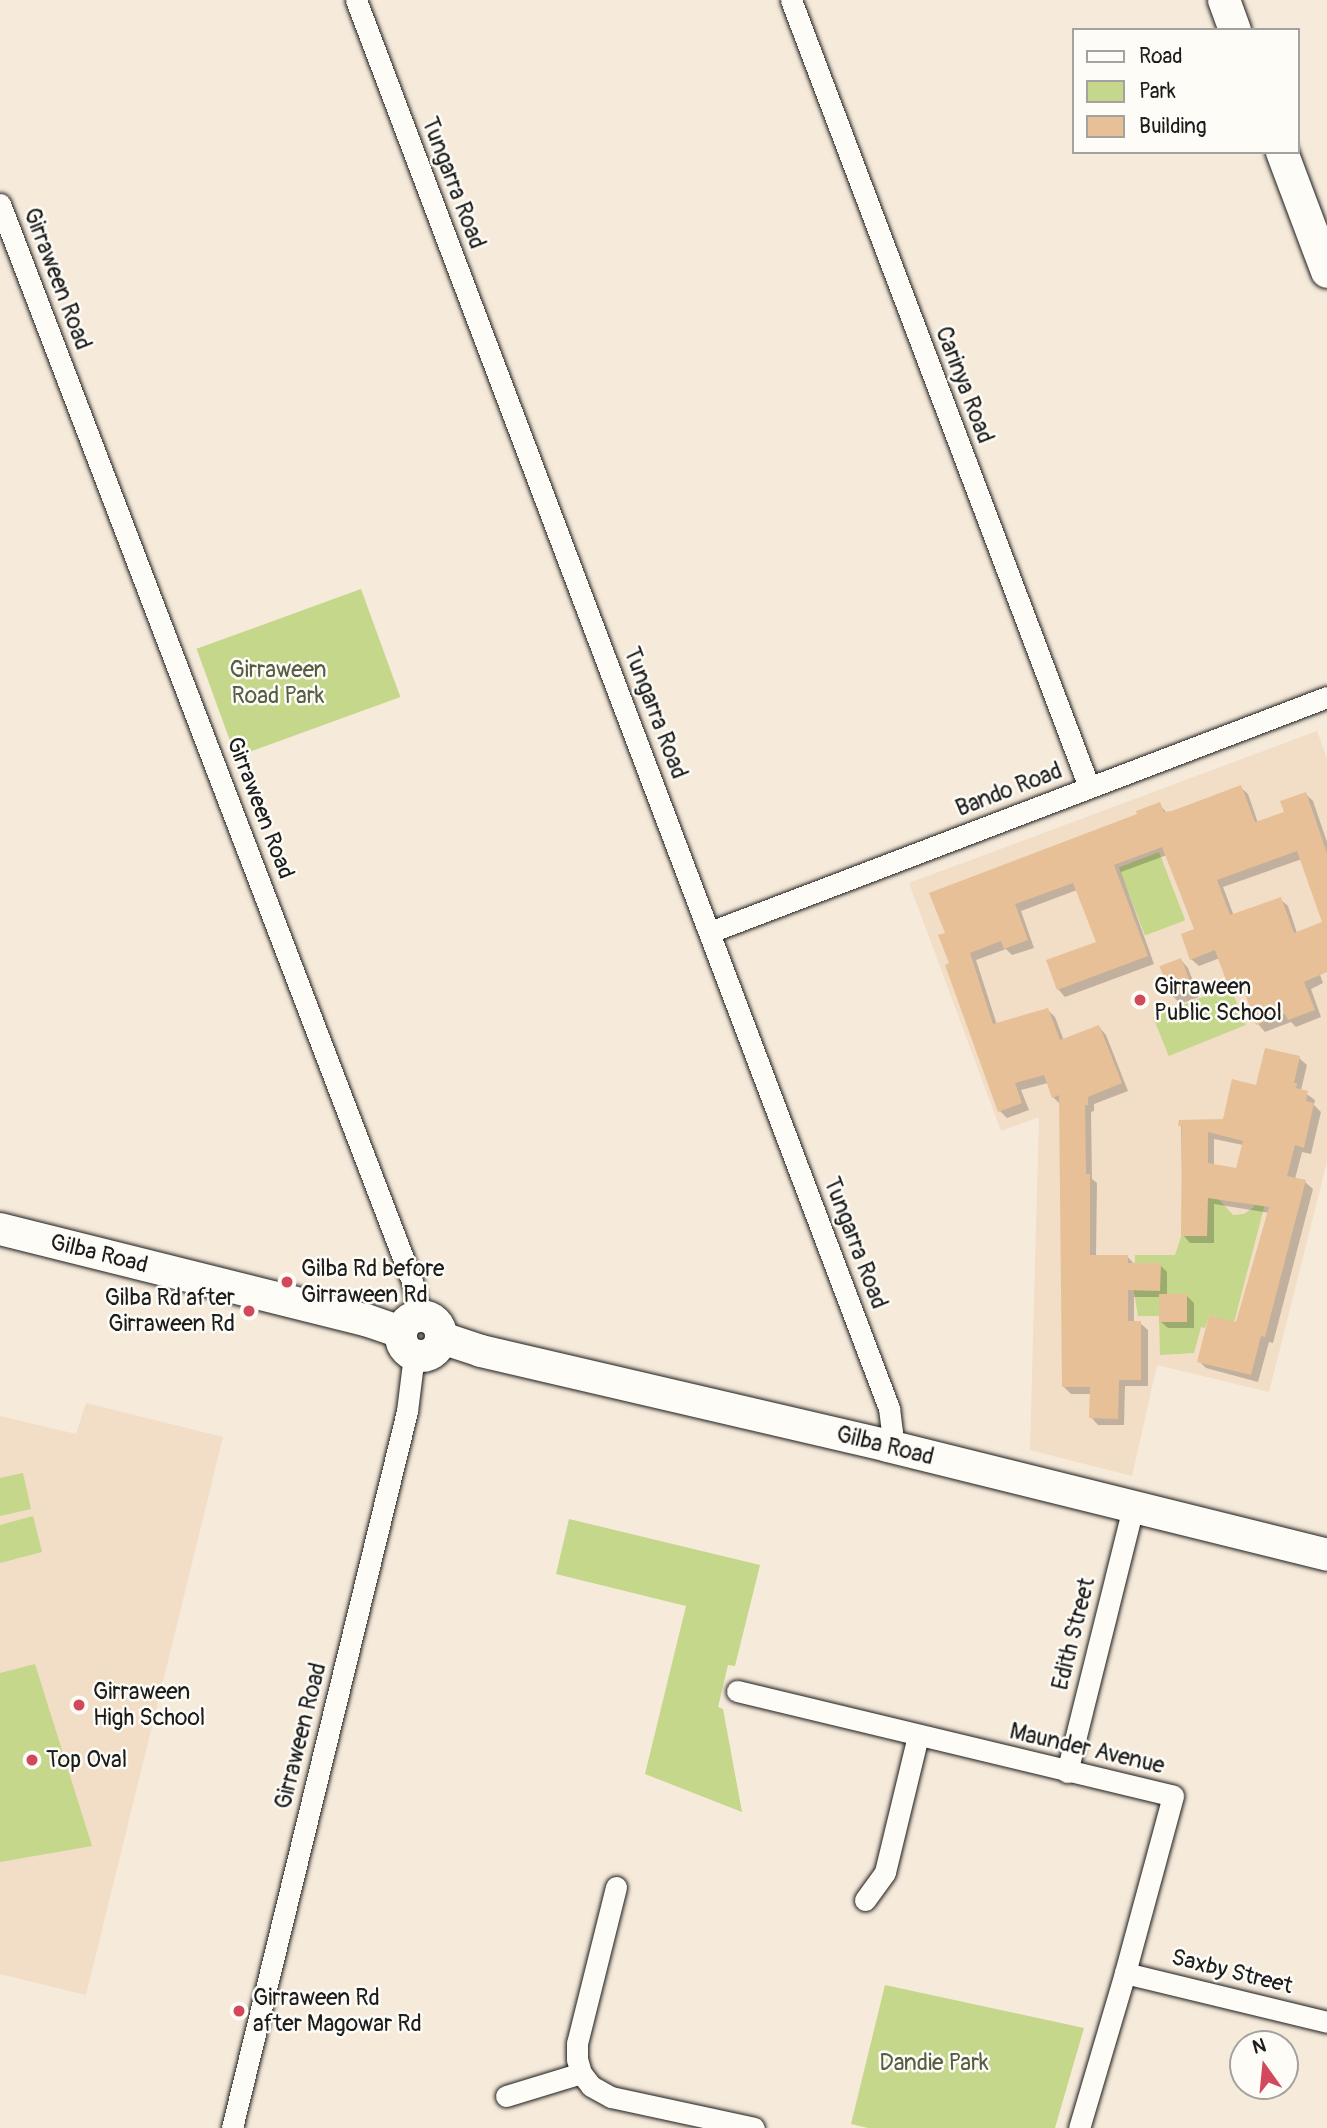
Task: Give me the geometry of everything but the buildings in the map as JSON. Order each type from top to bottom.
[{"type":"street","name":"Tungarra Road","points":[[356,0],[889,1408],[892,1433],[888,1446]]},
{"type":"street","name":"Carinya Road","points":[[791,0],[1089,788]]},
{"type":"street","points":[[1224,0],[1234,28]]},
{"type":"street","points":[[1283,154],[1327,272]]},
{"type":"street","name":"Girraween Road","points":[[0,204],[413,1283],[407,1412],[232,2128]]},
{"type":"street","name":"Bando Road","points":[[710,932],[1327,697]]},
{"type":"street","name":"Gilba Road","points":[[0,1229],[366,1320],[412,1334],[436,1322],[442,1338],[481,1351],[888,1446],[1327,1555]]},
{"type":"street","name":"Edith Street","points":[[1067,1772],[1133,1508]]},
{"type":"street","name":"Maunder Avenue","points":[[737,1691],[1173,1796],[1079,2128]]},
{"type":"street","points":[[865,1900],[885,1872],[918,1736]]},
{"type":"street","points":[[616,1887],[577,2043],[576,2059],[582,2073],[591,2086],[611,2097],[754,2128]]},
{"type":"street","name":"Saxby Street","points":[[1125,1973],[1327,2022]]},
{"type":"street","points":[[506,2096],[582,2073]]},
{"type":"shaded area","name":"Girraween Public School","points":[[1317,731],[1327,758],[1327,1162],[1269,1392],[1157,1365],[1132,1476],[1030,1450],[1039,1117],[1001,1131],[909,883]]},
{"type":"shaded area","name":"Girraween High School","points":[[86,1403],[223,1437],[86,1995],[0,1974],[0,1416],[76,1434]]},
{"type":"green space","name":"Girraween Road Park","points":[[361,589],[400,697],[236,757],[197,649]]},
{"type":"green space","points":[[1159,852],[1185,920],[1145,936],[1119,867]]},
{"type":"green space","points":[[1230,986],[1246,1025],[1169,1056],[1153,1017]]},
{"type":"green space","points":[[1259,1172],[1272,1177],[1231,1334],[1217,1317],[1209,1315],[1205,1328],[1201,1327],[1194,1353],[1160,1355],[1159,1316],[1138,1316],[1134,1292],[1135,1255],[1175,1255],[1181,1237],[1183,1177],[1216,1196],[1233,1215],[1244,1214],[1254,1207]]},
{"type":"green space","points":[[23,1473],[31,1509],[0,1516],[0,1478]]},
{"type":"green space","points":[[33,1516],[42,1552],[0,1563],[0,1525]]},
{"type":"green space","points":[[569,1519],[760,1565],[735,1666],[728,1665],[718,1707],[723,1709],[742,1812],[645,1774],[686,1606],[556,1574]]},
{"type":"green space","name":"Top Oval","points":[[35,1664],[92,1846],[0,1862],[0,1673]]},
{"type":"green space","name":"Dandie Park","points":[[885,1985],[1084,2028],[1055,2128],[868,2128],[851,2124]]},
{"type":"place","name":"Girraween Public School","points":[[1140,1000]]},
{"type":"place","name":"Gilba Rd before Girraween Rd","points":[[287,1282]]},
{"type":"place","name":"Gilba Rd after Girraween Rd","points":[[249,1311]]},
{"type":"place","name":"Girraween High School","points":[[79,1705]]},
{"type":"place","name":"Top Oval","points":[[32,1760]]},
{"type":"place","name":"Girraween Rd after Magowar Rd","points":[[239,2011]]}]
